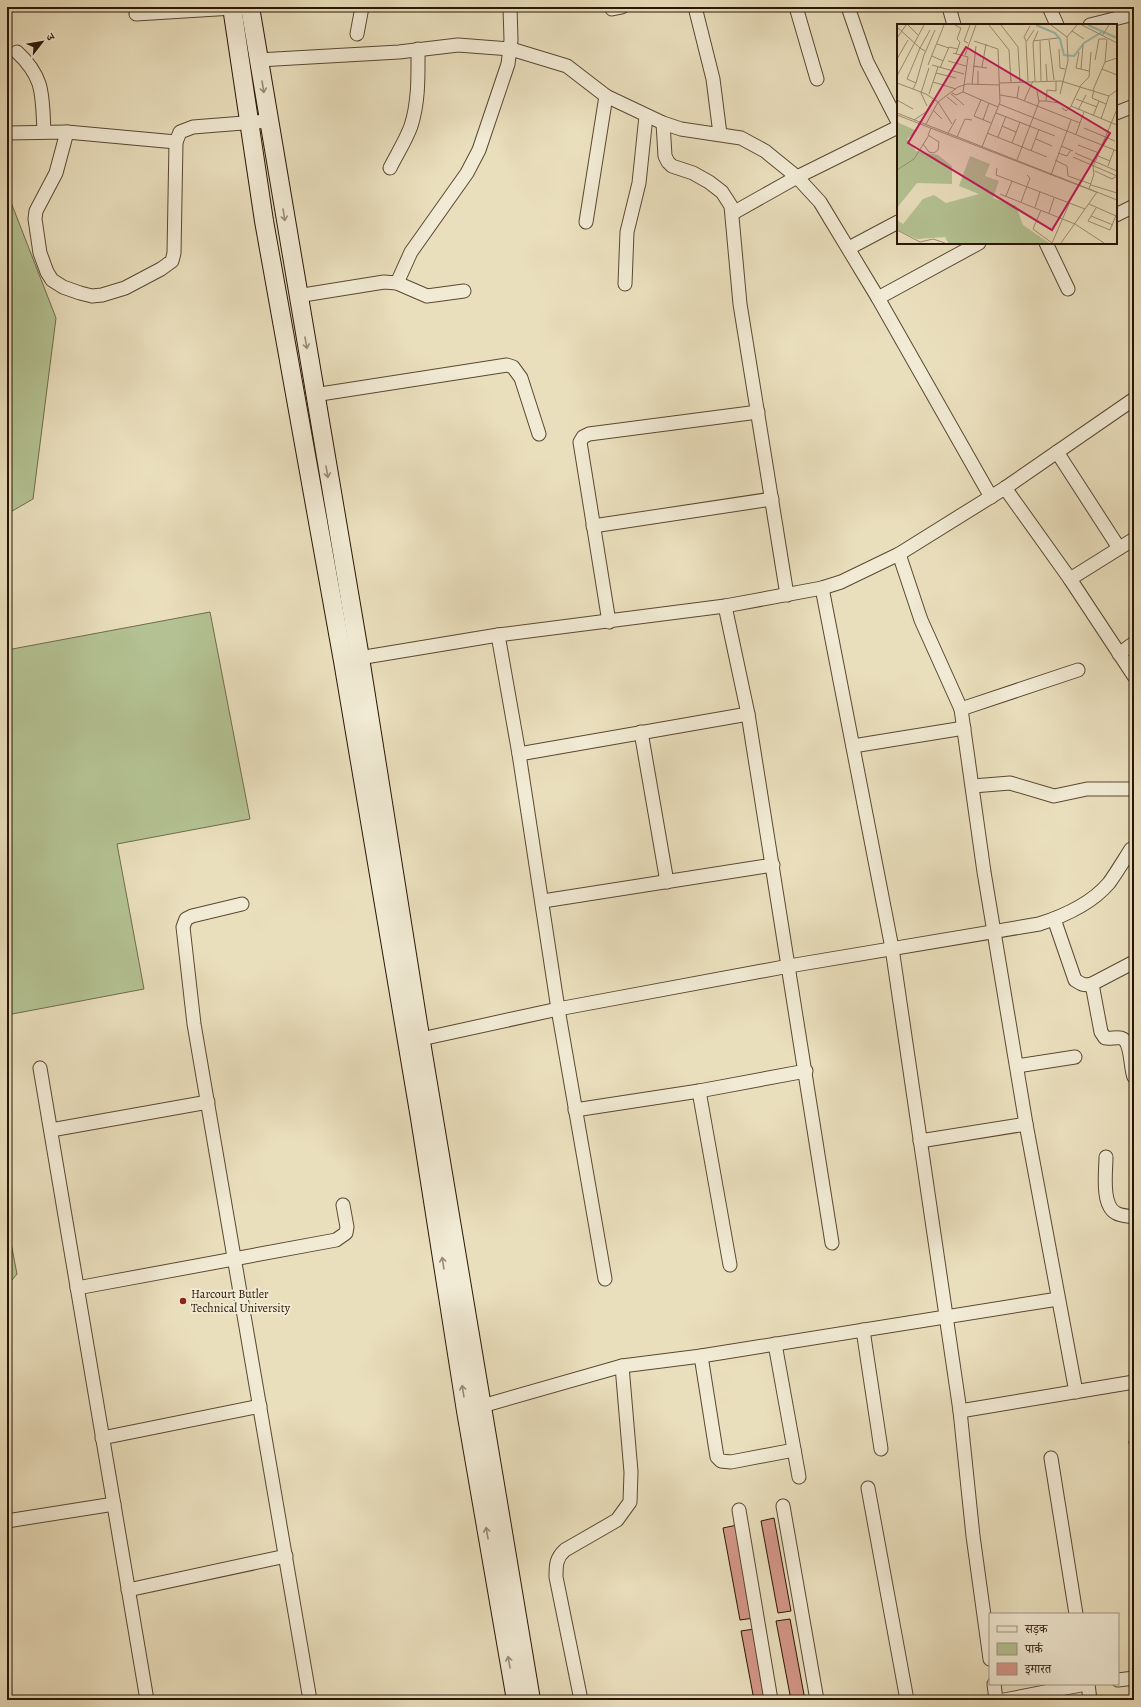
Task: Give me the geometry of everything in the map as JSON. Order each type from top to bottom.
[{"type":"street","points":[[136,14],[239,7]]},
{"type":"street","points":[[239,7],[258,60],[314,395],[333,556]]},
{"type":"street","points":[[239,7],[250,123],[264,221],[333,556],[351,659],[474,1408],[516,1700]]},
{"type":"street","points":[[357,34],[362,7]]},
{"type":"street","points":[[397,283],[420,238],[474,162],[508,64],[511,49],[510,7]]},
{"type":"street","points":[[695,7],[713,79],[719,124]]},
{"type":"street","points":[[796,7],[817,79]]},
{"type":"street","points":[[848,7],[867,62],[897,120]]},
{"type":"street","points":[[949,7],[954,24]]},
{"type":"street","points":[[1049,7],[1057,24]]},
{"type":"street","points":[[1094,24],[1134,14]]},
{"type":"street","points":[[258,60],[393,52],[458,46],[511,49],[567,66],[606,96],[663,123],[681,129],[719,124],[752,143],[765,151],[797,177],[820,202],[878,298],[991,497]]},
{"type":"street","points":[[390,168],[410,127],[414,114],[418,90],[418,49]]},
{"type":"street","points":[[17,52],[33,69],[40,84],[42,93],[44,132]]},
{"type":"street","points":[[586,222],[606,96]]},
{"type":"street","points":[[1117,113],[1134,106]]},
{"type":"street","points":[[625,284],[626,232],[639,183],[646,116]]},
{"type":"street","points":[[67,132],[56,173],[36,211],[34,219],[35,228],[43,264],[52,280],[63,287],[92,296],[102,295],[125,288],[161,269],[172,261],[174,253],[176,142],[180,132],[193,127],[268,121]]},
{"type":"street","points":[[663,123],[665,156],[668,162],[672,166],[697,175],[722,192],[728,199],[733,213],[738,286],[787,595]]},
{"type":"street","points":[[733,213],[797,177],[897,127]]},
{"type":"street","points":[[7,133],[67,132],[176,142]]},
{"type":"street","points":[[1117,214],[1134,206]]},
{"type":"street","points":[[849,248],[897,223]]},
{"type":"street","points":[[878,298],[977,244]]},
{"type":"street","points":[[1050,244],[1068,289]]},
{"type":"street","points":[[282,314],[299,303],[384,282],[397,283],[426,296],[464,291]]},
{"type":"street","points":[[314,395],[507,365],[512,367],[521,378],[539,434]]},
{"type":"street","points":[[351,659],[498,635],[725,606],[822,588],[841,582],[899,554],[991,497],[1134,399]]},
{"type":"street","points":[[609,622],[580,442],[583,437],[589,434],[758,412]]},
{"type":"street","points":[[1057,452],[1119,548]]},
{"type":"street","points":[[1005,488],[1070,580],[1134,676]]},
{"type":"street","points":[[594,526],[772,499]]},
{"type":"street","points":[[1070,580],[1134,538]]},
{"type":"street","points":[[899,554],[921,620],[961,709],[984,872],[1016,1066],[1076,1392]]},
{"type":"street","points":[[822,588],[892,948],[945,1318],[960,1412],[972,1536],[989,1652]]},
{"type":"street","points":[[725,606],[748,714],[806,1071],[832,1243]]},
{"type":"street","points":[[498,635],[543,901],[558,1009],[605,1279]]},
{"type":"street","points":[[1119,654],[1134,643]]},
{"type":"street","points":[[961,709],[1078,670]]},
{"type":"street","points":[[519,754],[748,714]]},
{"type":"street","points":[[853,746],[964,728]]},
{"type":"street","points":[[641,732],[667,882]]},
{"type":"street","points":[[973,786],[1010,783],[1054,796],[1087,789],[1134,789]]},
{"type":"street","points":[[414,1040],[558,1009],[789,966],[1039,924],[1066,914],[1100,892],[1116,873],[1131,848]]},
{"type":"street","points":[[543,901],[773,865]]},
{"type":"street","points":[[242,904],[192,916],[186,919],[183,927],[194,1024],[310,1700]]},
{"type":"street","points":[[1054,919],[1076,980],[1085,986],[1092,984],[1134,962]]},
{"type":"street","points":[[1092,984],[1101,1032],[1104,1038],[1121,1038],[1126,1041],[1134,1077]]},
{"type":"street","points":[[1016,1066],[1075,1057]]},
{"type":"street","points":[[40,1068],[147,1700]]},
{"type":"street","points":[[575,1110],[699,1091],[806,1071]]},
{"type":"street","points":[[699,1091],[730,1265]]},
{"type":"street","points":[[51,1130],[208,1102]]},
{"type":"street","points":[[920,1141],[1026,1124]]},
{"type":"street","points":[[1106,1157],[1106,1196],[1109,1207],[1115,1213],[1134,1217]]},
{"type":"street","points":[[77,1288],[336,1240],[346,1233],[347,1227],[343,1205]]},
{"type":"street","points":[[474,1408],[622,1366],[701,1356],[1058,1299]]},
{"type":"street","points":[[863,1330],[881,1449]]},
{"type":"street","points":[[775,1344],[799,1477]]},
{"type":"street","points":[[701,1356],[717,1457],[721,1461],[731,1462],[794,1450]]},
{"type":"street","points":[[581,1700],[556,1577],[556,1565],[558,1556],[565,1550],[617,1520],[630,1502],[631,1472],[622,1366]]},
{"type":"street","points":[[960,1412],[1134,1382]]},
{"type":"street","points":[[102,1438],[260,1406]]},
{"type":"street","points":[[474,1408],[531,1700]]},
{"type":"street","points":[[1050,1458],[1076,1613]]},
{"type":"street","points":[[868,1488],[907,1700]]},
{"type":"street","points":[[7,1521],[114,1504]]},
{"type":"street","points":[[783,1506],[817,1700]]},
{"type":"street","points":[[739,1510],[771,1700]]},
{"type":"street","points":[[128,1590],[286,1556]]},
{"type":"street","points":[[1119,1680],[1134,1678]]},
{"type":"street","points":[[994,1685],[996,1700]]},
{"type":"street","points":[[1004,1700],[1082,1685]]},
{"type":"street","points":[[1087,1685],[1090,1700]]},
{"type":"green space","points":[[7,192],[56,318],[33,499],[7,514]]},
{"type":"green space","points":[[210,612],[250,819],[117,844],[144,989],[7,1015],[7,650]]},
{"type":"green space","points":[[7,1222],[17,1274],[7,1286]]},
{"type":"building","points":[[1129,1441],[1134,1441],[1134,1459],[1131,1459]]},
{"type":"building","points":[[774,1518],[791,1611],[778,1613],[761,1521]]},
{"type":"building","points":[[737,1525],[754,1618],[740,1620],[723,1528]]},
{"type":"building","points":[[790,1619],[805,1700],[791,1700],[776,1621]]},
{"type":"building","points":[[754,1629],[767,1700],[754,1700],[741,1631]]},
{"type":"place","name":"Harcourt Butler Technical University","points":[[183,1301]]}]
